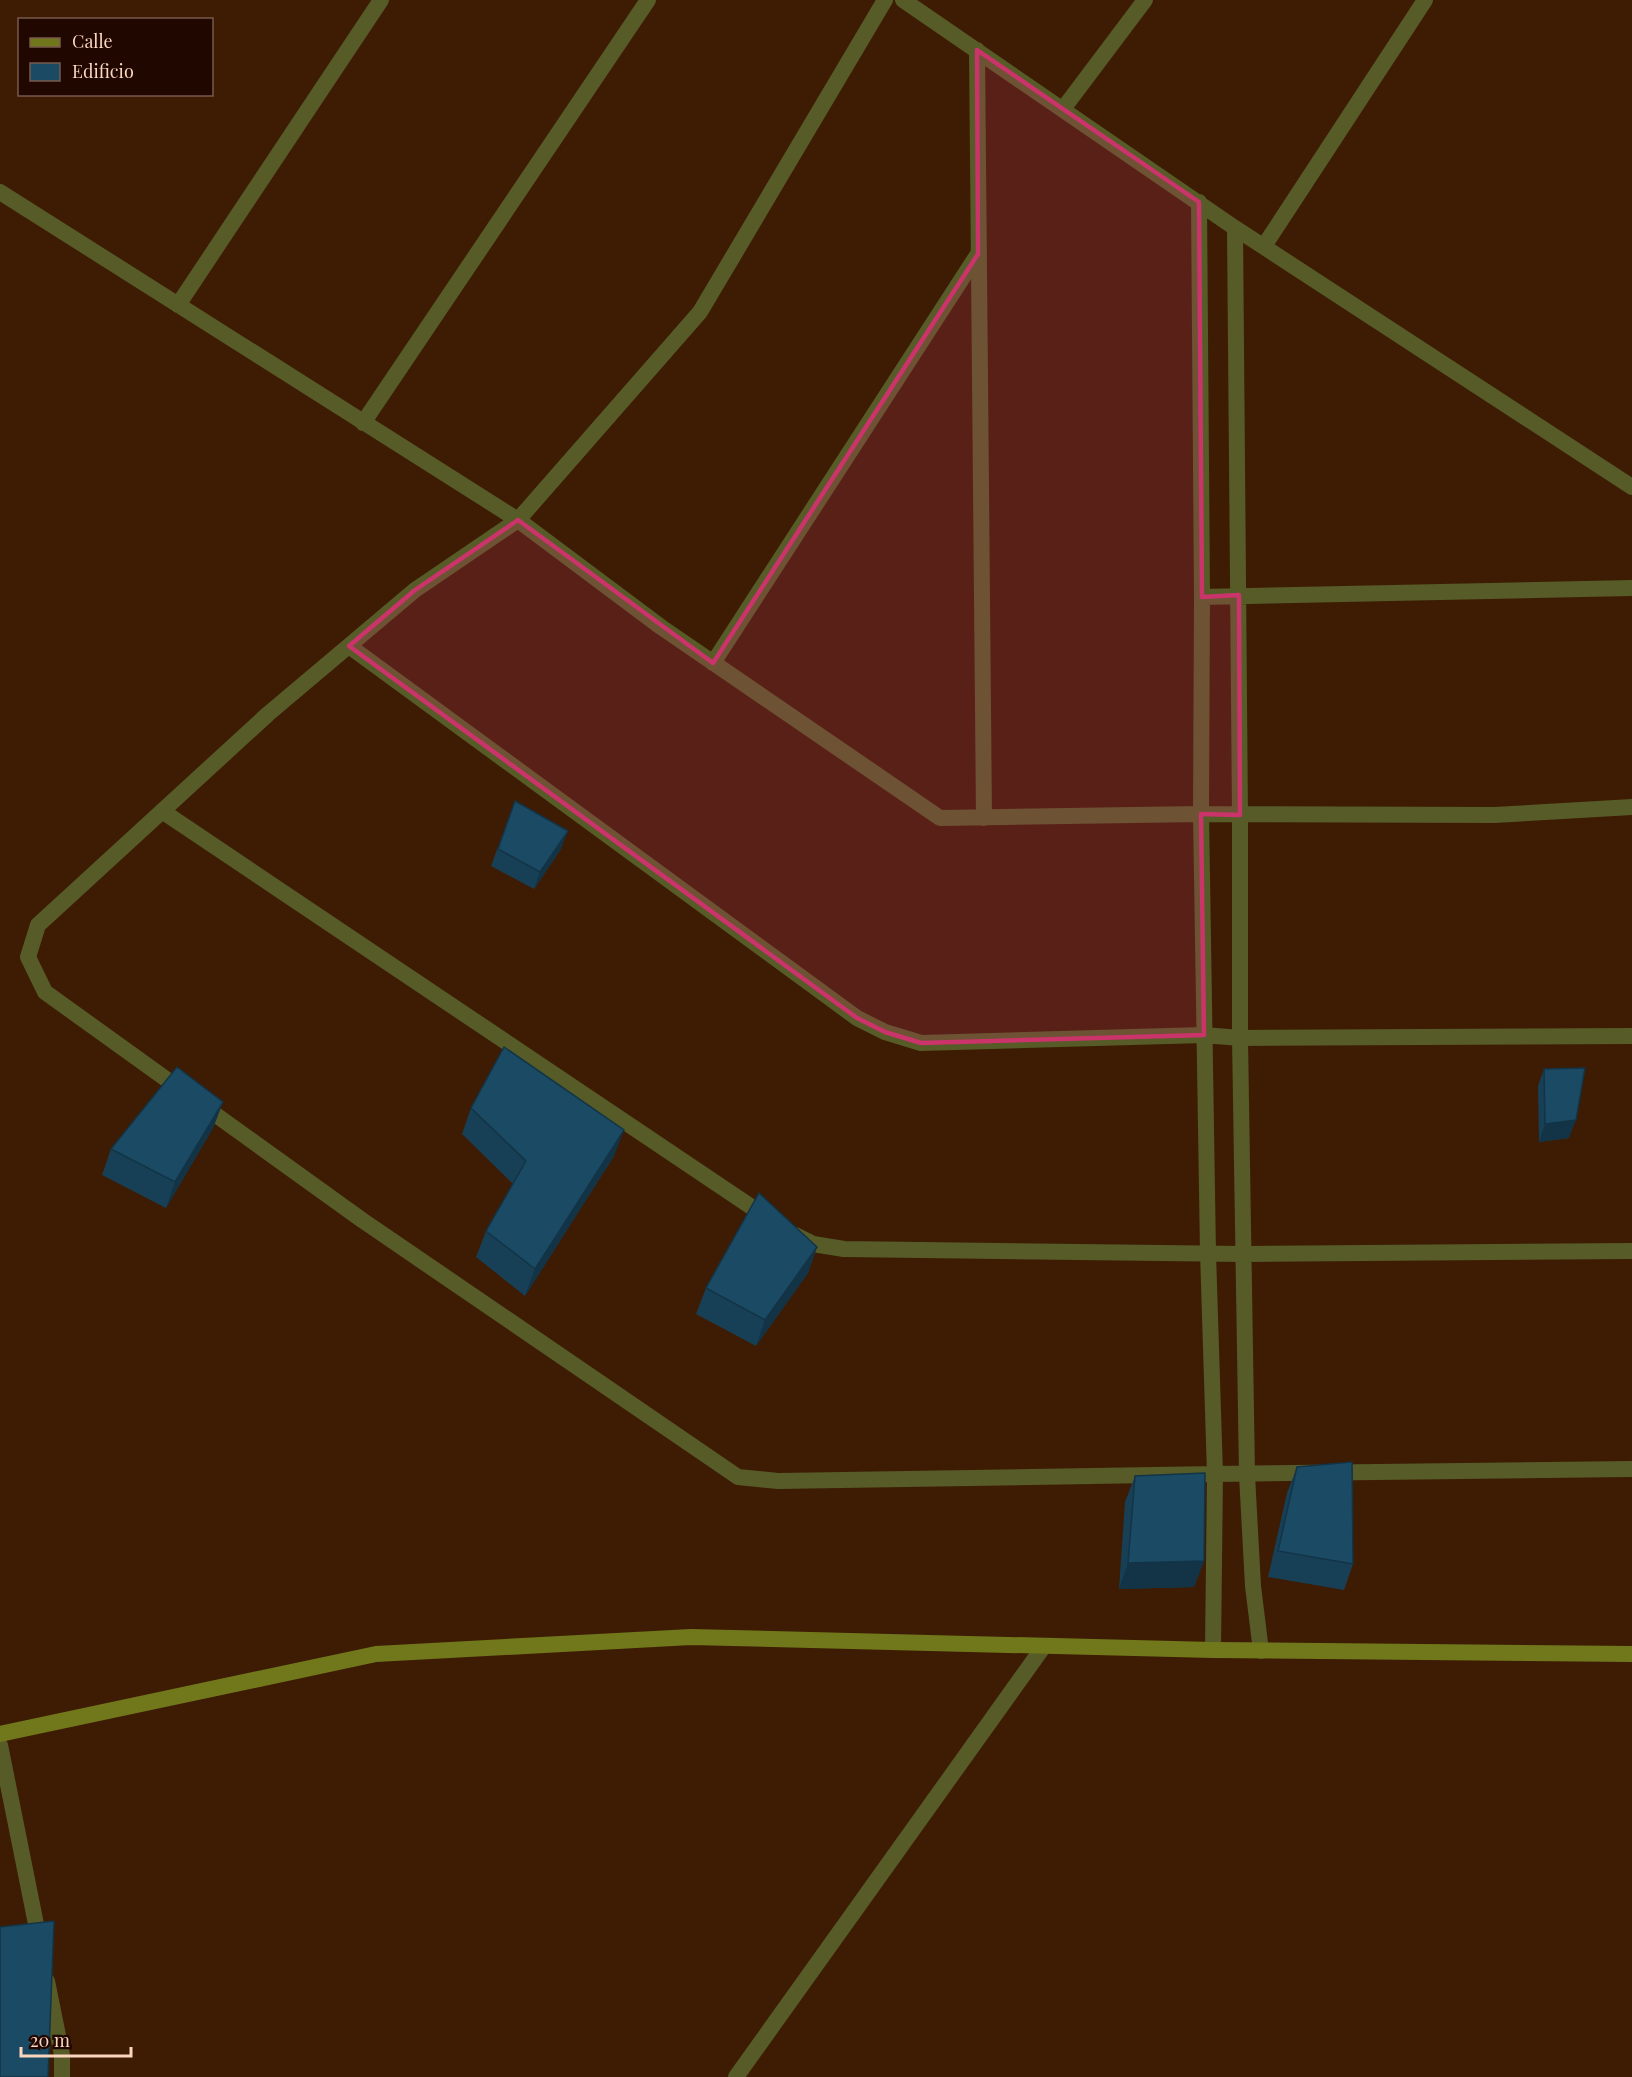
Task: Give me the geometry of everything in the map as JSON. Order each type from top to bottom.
[{"type":"main road","points":[[0,1734],[376,1654],[691,1637],[1261,1651],[1632,1654]]},
{"type":"street","points":[[178,305],[381,0]]},
{"type":"street","points":[[363,423],[648,0]]},
{"type":"street","points":[[885,0],[700,312],[518,520],[415,590],[268,714],[38,925],[27,957],[45,992],[362,1220],[738,1477],[778,1481],[1632,1469]]},
{"type":"street","points":[[903,0],[1235,228],[1632,487]]},
{"type":"street","points":[[1063,109],[1145,0]]},
{"type":"street","points":[[1264,246],[1425,0]]},
{"type":"street","points":[[977,50],[984,818]]},
{"type":"street","points":[[0,192],[518,520],[661,627],[940,818],[1201,814],[1494,815],[1632,807]]},
{"type":"street","points":[[1200,202],[1201,814],[1208,1253],[1215,1474],[1213,1650]]},
{"type":"street","points":[[1235,228],[1240,1038],[1247,1475],[1253,1586],[1261,1651]]},
{"type":"street","points":[[713,663],[978,254]]},
{"type":"street","points":[[1202,597],[1632,588]]},
{"type":"street","points":[[349,646],[857,1018],[885,1032],[921,1043],[1204,1035],[1240,1038],[1632,1036]]},
{"type":"street","points":[[162,811],[788,1231],[813,1244],[843,1249],[1243,1254],[1632,1251]]},
{"type":"street","points":[[736,2077],[1044,1646]]},
{"type":"street","points":[[0,1745],[62,2055],[62,2077]]},
{"type":"highlighted area","points":[[977,50],[1199,202],[1202,597],[1239,595],[1240,815],[1201,814],[1204,1035],[921,1043],[885,1032],[857,1018],[349,646],[415,590],[518,520],[713,663],[978,254]]},
{"type":"building","points":[[515,801],[568,831],[540,872],[498,849]]},
{"type":"building","points":[[504,1047],[624,1130],[535,1269],[486,1231],[526,1161],[471,1108]]},
{"type":"building","points":[[177,1067],[223,1102],[175,1182],[111,1149]]},
{"type":"building","points":[[1585,1068],[1576,1120],[1545,1124],[1544,1069]]},
{"type":"building","points":[[759,1193],[817,1247],[765,1320],[706,1288]]},
{"type":"building","points":[[1352,1462],[1353,1564],[1278,1551],[1297,1467]]},
{"type":"building","points":[[1205,1473],[1204,1561],[1128,1563],[1135,1476]]},
{"type":"building","points":[[54,1921],[48,2077],[0,2077],[0,1927]]}]
